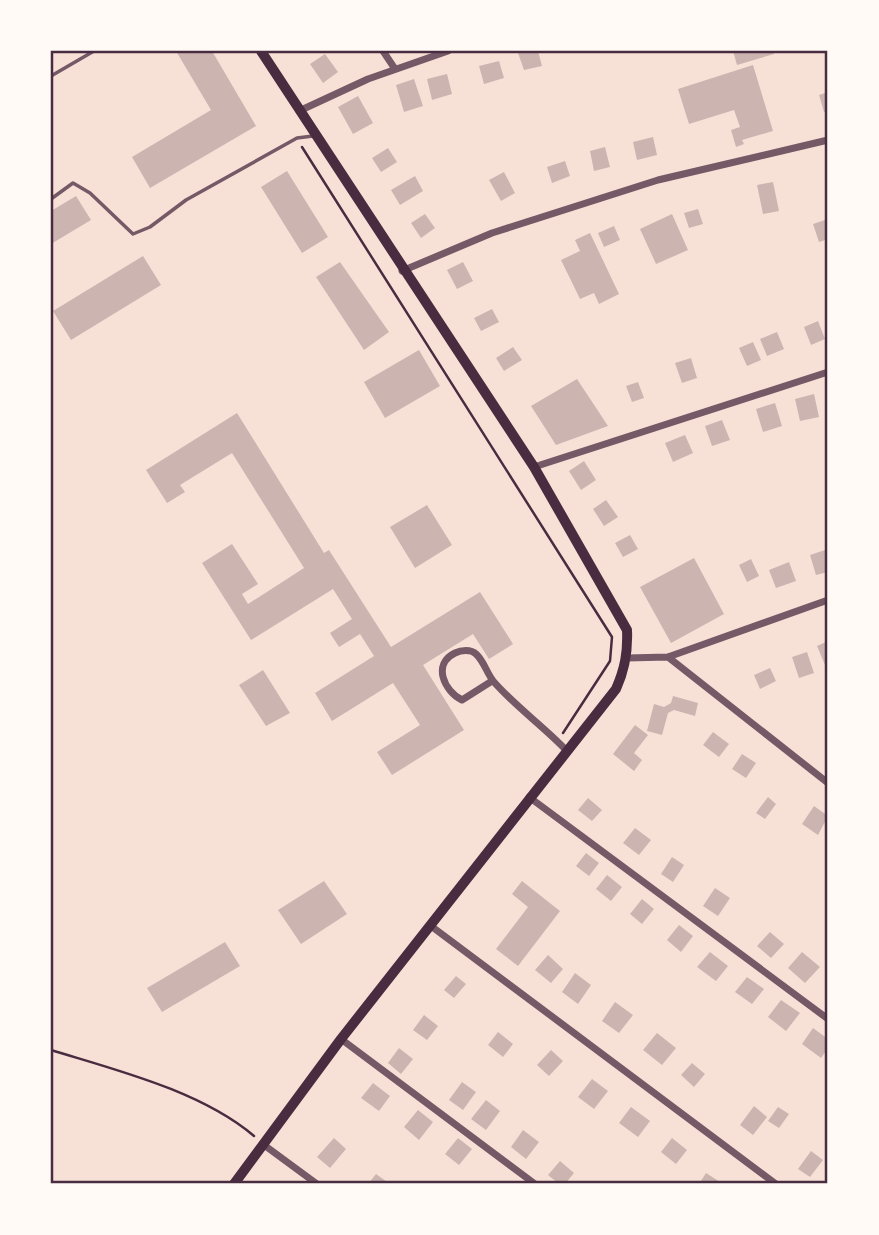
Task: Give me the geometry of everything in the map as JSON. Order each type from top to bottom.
[{"type":"main road","points":[[234,1184],[341,1039],[529,796],[616,689],[627,658],[627,630],[534,467],[402,271],[261,51]]},
{"type":"street","points":[[383,51],[395,69]]},
{"type":"street","points":[[299,111],[395,69],[448,51]]},
{"type":"street","points":[[402,271],[492,233],[658,180],[828,140]]},
{"type":"street","points":[[534,467],[828,372]]},
{"type":"street","points":[[627,658],[668,657],[828,600]]},
{"type":"street","points":[[492,681],[462,699],[451,695],[443,683],[443,669],[455,653],[468,650],[476,654],[492,681],[566,750]]},
{"type":"street","points":[[668,657],[828,783]]},
{"type":"street","points":[[529,796],[828,1019]]},
{"type":"street","points":[[430,926],[776,1184]]},
{"type":"street","points":[[341,1039],[535,1184]]},
{"type":"street","points":[[264,1145],[317,1184]]},
{"type":"lane","points":[[51,76],[94,51]]},
{"type":"lane","points":[[51,199],[73,183],[90,193],[133,234],[150,227],[186,200],[297,138],[315,136]]},
{"type":"path","points":[[297,138],[612,637],[610,661],[557,741]]},
{"type":"path","points":[[51,1050],[133,1076],[206,1106],[241,1125],[264,1145]]},
{"type":"building","points":[[176,51],[212,51],[256,126],[150,188],[132,157],[211,110]]},
{"type":"building","points":[[538,51],[542,66],[524,70],[518,53]]},
{"type":"building","points":[[733,51],[773,51],[774,54],[737,65]]},
{"type":"building","points":[[325,54],[338,72],[323,83],[310,64]]},
{"type":"building","points":[[499,61],[504,78],[484,84],[479,66]]},
{"type":"building","points":[[753,65],[773,131],[742,140],[744,144],[736,147],[731,130],[740,127],[734,110],[689,124],[678,89]]},
{"type":"building","points":[[447,74],[452,94],[432,100],[427,79]]},
{"type":"building","points":[[414,79],[423,106],[404,112],[396,85]]},
{"type":"building","points":[[828,92],[828,111],[824,112],[819,95]]},
{"type":"building","points":[[358,96],[373,123],[353,134],[338,107]]},
{"type":"building","points":[[653,137],[657,155],[637,160],[633,142]]},
{"type":"building","points":[[605,147],[610,167],[594,171],[590,151]]},
{"type":"building","points":[[388,148],[397,162],[381,172],[372,158]]},
{"type":"building","points":[[565,161],[570,176],[552,183],[547,167]]},
{"type":"building","points":[[287,171],[328,237],[302,253],[261,187]]},
{"type":"building","points":[[504,172],[515,193],[501,201],[489,180]]},
{"type":"building","points":[[415,176],[423,191],[400,205],[391,190]]},
{"type":"building","points":[[773,182],[779,211],[763,214],[757,185]]},
{"type":"building","points":[[76,196],[91,220],[51,244],[51,211]]},
{"type":"building","points":[[698,209],[703,224],[689,228],[684,213]]},
{"type":"building","points":[[425,214],[435,228],[421,238],[411,223]]},
{"type":"building","points":[[672,214],[688,250],[656,264],[640,229]]},
{"type":"building","points":[[828,219],[828,239],[819,242],[813,224]]},
{"type":"building","points":[[614,226],[620,240],[604,247],[598,233]]},
{"type":"building","points":[[590,233],[619,294],[599,304],[594,293],[580,299],[561,260],[580,251],[575,240]]},
{"type":"building","points":[[143,256],[161,285],[71,340],[53,311]]},
{"type":"building","points":[[340,262],[389,332],[364,350],[316,277]]},
{"type":"building","points":[[463,262],[473,281],[457,289],[447,270]]},
{"type":"building","points":[[492,309],[499,322],[481,331],[474,318]]},
{"type":"building","points":[[818,321],[825,339],[811,345],[804,327]]},
{"type":"building","points":[[777,332],[784,349],[767,356],[760,339]]},
{"type":"building","points":[[753,342],[761,360],[747,366],[739,348]]},
{"type":"building","points":[[513,347],[522,360],[504,371],[496,358]]},
{"type":"building","points":[[419,350],[440,386],[385,418],[364,382]]},
{"type":"building","points":[[691,358],[697,378],[682,383],[675,363]]},
{"type":"building","points":[[577,379],[608,426],[556,445],[531,406]]},
{"type":"building","points":[[638,382],[644,398],[632,402],[626,386]]},
{"type":"building","points":[[814,394],[819,417],[800,421],[795,399]]},
{"type":"building","points":[[775,403],[782,426],[763,432],[756,409]]},
{"type":"building","points":[[237,413],[324,553],[329,550],[391,647],[480,592],[513,644],[489,659],[473,634],[423,665],[464,730],[392,775],[377,752],[420,725],[393,683],[332,721],[315,693],[374,656],[360,634],[339,647],[330,633],[352,619],[333,589],[251,640],[202,563],[232,544],[258,584],[242,594],[248,604],[304,568],[232,453],[180,485],[185,492],[167,503],[146,470]]},
{"type":"building","points":[[722,420],[730,440],[712,446],[705,426]]},
{"type":"building","points":[[685,435],[693,453],[673,462],[665,443]]},
{"type":"building","points":[[584,461],[596,480],[581,490],[569,471]]},
{"type":"building","points":[[606,500],[618,517],[604,526],[593,509]]},
{"type":"building","points":[[427,505],[452,545],[415,568],[390,527]]},
{"type":"building","points":[[630,535],[638,549],[623,557],[615,543]]},
{"type":"building","points":[[828,549],[828,572],[816,575],[810,555]]},
{"type":"building","points":[[694,558],[724,614],[671,643],[640,587]]},
{"type":"building","points":[[751,559],[759,576],[747,582],[739,565]]},
{"type":"building","points":[[789,562],[796,581],[776,588],[769,570]]},
{"type":"building","points":[[828,641],[828,663],[825,665],[817,646]]},
{"type":"building","points":[[807,652],[814,673],[799,678],[792,657]]},
{"type":"building","points":[[770,668],[776,681],[760,689],[754,675]]},
{"type":"building","points":[[263,670],[290,713],[266,726],[239,685]]},
{"type":"building","points":[[673,696],[698,703],[695,716],[674,710],[668,713],[662,735],[647,731],[654,704],[664,707],[671,703]]},
{"type":"building","points":[[635,725],[648,735],[634,753],[642,760],[634,771],[613,754]]},
{"type":"building","points":[[713,732],[729,744],[719,757],[703,745]]},
{"type":"building","points":[[742,754],[756,763],[746,778],[732,769]]},
{"type":"building","points":[[768,797],[776,804],[765,819],[756,813]]},
{"type":"building","points":[[588,798],[602,810],[592,821],[578,810]]},
{"type":"building","points":[[814,806],[828,816],[818,835],[802,824]]},
{"type":"building","points":[[635,828],[651,840],[639,855],[623,843]]},
{"type":"building","points":[[586,853],[599,863],[589,876],[576,866]]},
{"type":"building","points":[[672,857],[684,865],[673,882],[661,874]]},
{"type":"building","points":[[607,875],[622,887],[611,901],[596,889]]},
{"type":"building","points":[[324,881],[347,914],[301,944],[278,910]]},
{"type":"building","points":[[522,881],[560,911],[518,966],[496,949],[528,907],[512,894]]},
{"type":"building","points":[[715,888],[730,898],[718,916],[703,906]]},
{"type":"building","points":[[642,899],[654,909],[642,924],[630,914]]},
{"type":"building","points":[[679,925],[693,936],[681,952],[667,940]]},
{"type":"building","points":[[770,932],[784,944],[771,958],[757,946]]},
{"type":"building","points":[[225,942],[240,966],[162,1012],[147,988]]},
{"type":"building","points":[[710,952],[728,966],[716,981],[697,967]]},
{"type":"building","points":[[802,952],[820,967],[805,983],[788,968]]},
{"type":"building","points":[[548,955],[563,969],[551,983],[535,970]]},
{"type":"building","points":[[575,973],[591,985],[578,1004],[562,992]]},
{"type":"building","points":[[456,976],[466,984],[454,998],[444,990]]},
{"type":"building","points":[[747,977],[764,989],[752,1004],[735,992]]},
{"type":"building","points":[[781,1000],[800,1013],[786,1031],[768,1017]]},
{"type":"building","points":[[615,1002],[633,1015],[619,1033],[602,1021]]},
{"type":"building","points":[[424,1015],[438,1026],[427,1040],[413,1030]]},
{"type":"building","points":[[813,1028],[828,1039],[828,1048],[821,1058],[802,1044]]},
{"type":"building","points":[[498,1032],[513,1044],[503,1057],[488,1045]]},
{"type":"building","points":[[657,1033],[676,1048],[662,1065],[643,1050]]},
{"type":"building","points":[[399,1048],[413,1059],[401,1074],[388,1063]]},
{"type":"building","points":[[551,1050],[563,1061],[549,1076],[537,1065]]},
{"type":"building","points":[[692,1063],[705,1074],[694,1087],[681,1075]]},
{"type":"building","points":[[592,1079],[608,1091],[594,1109],[578,1097]]},
{"type":"building","points":[[462,1082],[476,1092],[463,1110],[449,1100]]},
{"type":"building","points":[[373,1083],[390,1096],[379,1111],[361,1098]]},
{"type":"building","points":[[486,1100],[500,1111],[486,1130],[471,1119]]},
{"type":"building","points":[[754,1106],[767,1117],[753,1135],[740,1125]]},
{"type":"building","points":[[631,1107],[650,1121],[638,1137],[619,1123]]},
{"type":"building","points":[[778,1107],[789,1114],[779,1128],[768,1121]]},
{"type":"building","points":[[418,1110],[433,1122],[419,1140],[404,1127]]},
{"type":"building","points":[[523,1130],[539,1142],[526,1159],[511,1147]]},
{"type":"building","points":[[334,1138],[346,1149],[330,1168],[317,1157]]},
{"type":"building","points":[[458,1138],[472,1149],[459,1165],[445,1154]]},
{"type":"building","points":[[672,1138],[687,1150],[676,1164],[661,1152]]},
{"type":"building","points":[[811,1151],[823,1160],[810,1177],[798,1169]]},
{"type":"building","points":[[560,1161],[574,1173],[565,1184],[559,1184],[548,1175]]},
{"type":"building","points":[[706,1173],[720,1182],[719,1184],[699,1184]]},
{"type":"building","points":[[376,1174],[390,1184],[368,1184]]}]
